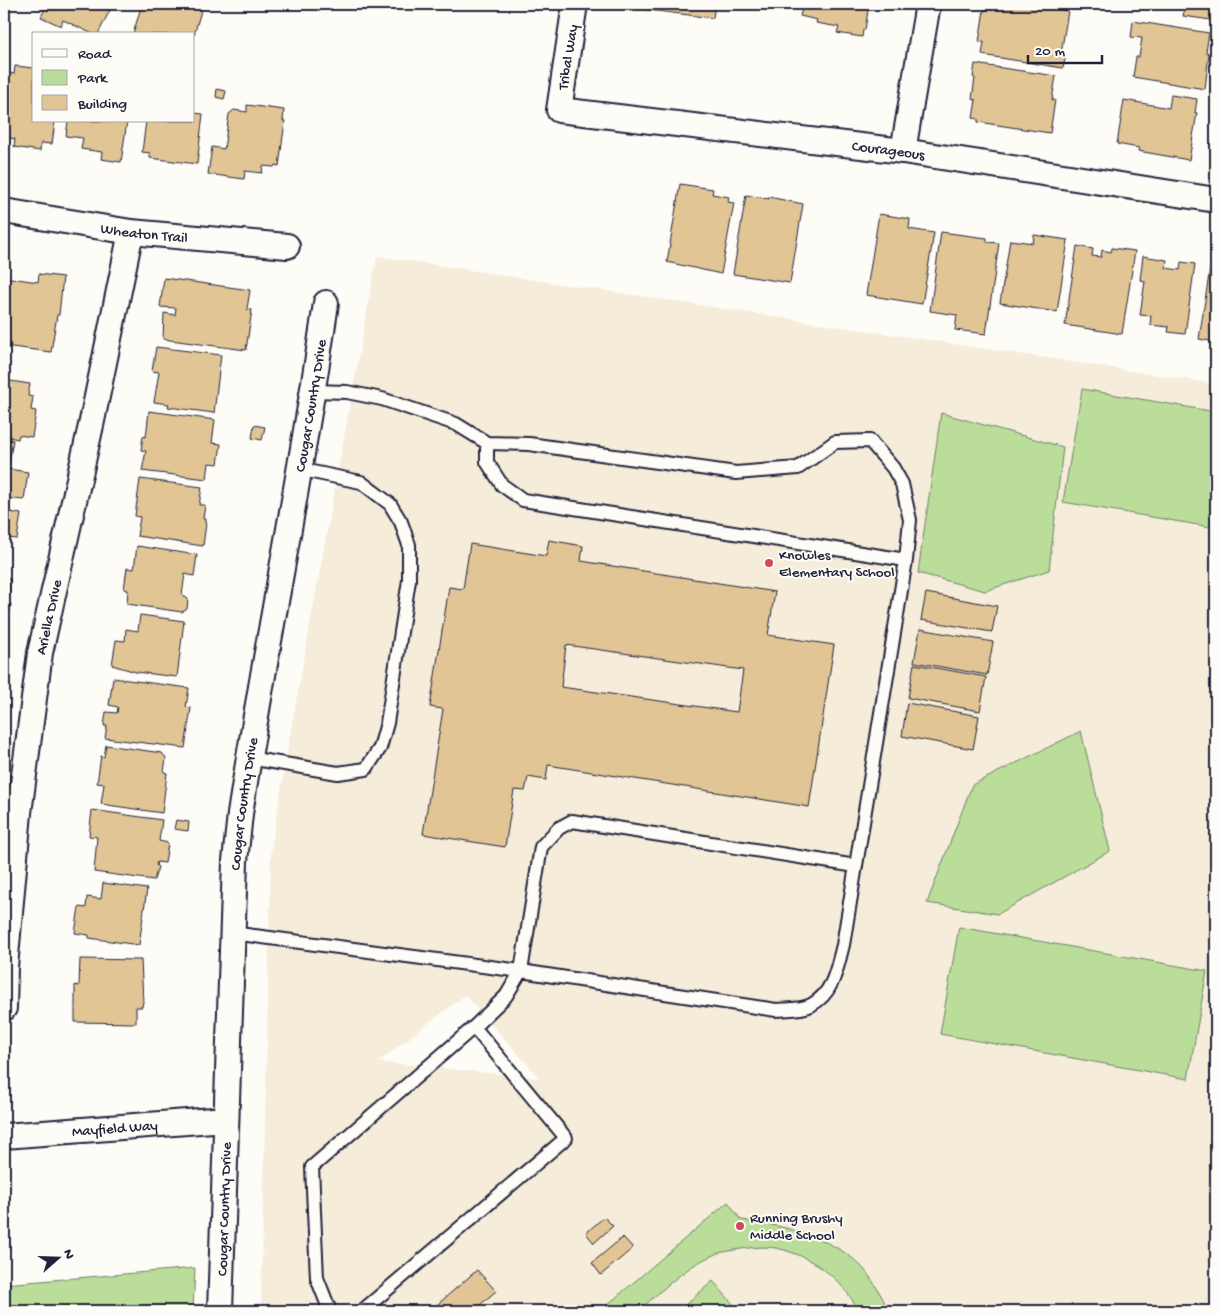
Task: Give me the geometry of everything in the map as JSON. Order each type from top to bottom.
[{"type":"street","name":"Tribal Way","points":[[559,110],[575,4]]},
{"type":"street","points":[[903,152],[928,4]]},
{"type":"street","name":"Courageous","points":[[559,110],[903,152],[1216,200]]},
{"type":"street","name":"Wheaton Trail","points":[[4,211],[131,232],[288,246]]},
{"type":"street","name":"Ariella Drive","points":[[4,1008],[5,967],[19,812],[40,653],[92,421],[131,232]]},
{"type":"street","name":"Cougar Country Drive","points":[[220,1311],[235,861],[248,758],[298,470],[314,391],[326,303]]},
{"type":"street","name":"Mayfield Way","points":[[4,1136],[226,1119]]},
{"type":"lane","points":[[232,933],[521,971],[776,1010],[810,1006],[827,993],[834,977],[843,945],[906,560],[910,520],[902,484],[893,468],[870,441],[835,442],[798,468],[736,473],[529,444],[486,443],[456,424],[382,399],[346,392],[314,391]]},
{"type":"lane","points":[[486,443],[487,462],[502,486],[523,500],[906,560]]},
{"type":"lane","points":[[248,758],[338,773],[366,769],[380,748],[387,723],[409,580],[409,545],[400,522],[390,504],[360,482],[298,470]]},
{"type":"lane","points":[[330,1311],[317,1278],[312,1167],[474,1027],[506,996],[521,971],[541,847],[559,828],[572,821],[856,866]]},
{"type":"lane","points":[[362,1311],[566,1138],[474,1027]]},
{"type":"shaded area","name":"Knowles Elementary School","points":[[377,256],[1216,384],[1216,1311],[261,1311],[271,852],[289,741]],"holes":[[[465,995],[539,1078],[378,1062]]]},
{"type":"green space","points":[[1082,389],[1216,412],[1216,528],[1063,502]]},
{"type":"green space","points":[[941,413],[1063,447],[1049,570],[985,591],[918,573]]},
{"type":"green space","points":[[1081,731],[1110,851],[998,914],[927,903],[972,785]]},
{"type":"green space","points":[[959,927],[1207,971],[1188,1079],[940,1034]]},
{"type":"green space","points":[[728,1202],[741,1220],[787,1228],[818,1238],[846,1253],[867,1273],[889,1311],[858,1311],[844,1289],[824,1270],[789,1251],[765,1247],[734,1250],[707,1258],[676,1278],[638,1311],[600,1311]]},
{"type":"green space","points":[[195,1268],[193,1311],[4,1311],[4,1284]]},
{"type":"green space","points":[[713,1281],[739,1311],[678,1311]]},
{"type":"building","points":[[47,4],[113,4],[99,32],[89,32],[63,20],[61,26],[41,17]]},
{"type":"building","points":[[142,4],[203,4],[195,32],[134,32]]},
{"type":"building","points":[[633,4],[715,4],[713,18],[632,8]]},
{"type":"building","points":[[803,4],[869,4],[862,37],[837,33],[839,27],[816,23],[817,20],[800,16]]},
{"type":"building","points":[[988,4],[1025,4],[1068,11],[1061,54],[1066,55],[1063,68],[982,55],[984,42],[979,42],[984,10],[986,10]]},
{"type":"building","points":[[1158,4],[1214,4],[1211,20],[1183,16],[1185,7]]},
{"type":"building","points":[[1133,21],[1209,33],[1206,52],[1209,53],[1205,89],[1133,77],[1136,57],[1139,57],[1142,38],[1131,37]]},
{"type":"building","points":[[975,64],[1056,76],[1052,100],[1055,100],[1050,133],[978,122],[978,119],[973,118],[976,100],[972,99]]},
{"type":"building","points":[[15,66],[32,68],[32,122],[55,122],[52,144],[41,143],[40,151],[14,147],[15,139],[4,137],[4,72],[14,74]]},
{"type":"building","points":[[217,89],[226,91],[224,99],[216,97]]},
{"type":"building","points":[[1171,95],[1197,99],[1195,113],[1197,113],[1189,160],[1138,151],[1139,148],[1117,144],[1124,100],[1169,108]]},
{"type":"building","points":[[247,105],[284,110],[283,121],[285,121],[279,166],[263,166],[262,173],[245,171],[244,179],[208,174],[212,147],[224,149],[229,114],[234,110],[247,112]]},
{"type":"building","points":[[195,113],[203,114],[197,164],[150,158],[150,153],[142,152],[146,122],[195,122]]},
{"type":"building","points":[[68,122],[127,122],[121,162],[101,159],[102,152],[81,149],[83,138],[66,136]]},
{"type":"building","points":[[680,184],[713,189],[712,194],[729,197],[728,202],[734,203],[721,274],[667,262]]},
{"type":"building","points":[[746,195],[769,199],[769,197],[803,204],[790,283],[733,274]]},
{"type":"building","points":[[879,214],[910,219],[909,229],[934,233],[922,304],[866,295]]},
{"type":"building","points":[[941,232],[987,238],[987,242],[999,243],[986,334],[955,330],[957,315],[930,311]]},
{"type":"building","points":[[1034,235],[1068,240],[1057,312],[1000,303],[1010,240],[1033,243]]},
{"type":"building","points":[[1077,246],[1093,249],[1092,256],[1101,257],[1102,250],[1111,252],[1112,248],[1135,251],[1122,334],[1065,325]]},
{"type":"building","points":[[1143,256],[1167,260],[1166,268],[1180,270],[1181,262],[1195,264],[1185,334],[1168,332],[1169,327],[1150,325],[1151,316],[1140,315],[1145,281],[1140,280]]},
{"type":"building","points":[[1211,262],[1216,263],[1216,342],[1199,339]]},
{"type":"building","points":[[39,274],[63,277],[59,315],[57,315],[51,352],[4,346],[4,277],[38,282]]},
{"type":"building","points":[[164,278],[250,290],[247,309],[252,310],[246,350],[163,339],[164,313],[175,315],[176,308],[160,307]]},
{"type":"building","points":[[156,347],[221,355],[214,413],[168,407],[169,404],[154,402],[159,372],[152,371]]},
{"type":"building","points":[[4,380],[30,384],[28,396],[33,397],[31,410],[36,411],[32,437],[19,435],[18,439],[4,436]]},
{"type":"building","points":[[149,411],[215,420],[212,443],[221,444],[218,464],[209,463],[207,479],[142,471],[146,451],[141,450],[143,436],[146,437]]},
{"type":"building","points":[[254,425],[265,427],[262,440],[252,438]]},
{"type":"building","points":[[4,439],[13,440],[8,469],[28,472],[24,500],[4,498]]},
{"type":"building","points":[[140,479],[202,487],[199,505],[205,505],[203,519],[205,519],[206,523],[203,546],[137,536],[140,517],[135,516]]},
{"type":"building","points":[[4,511],[21,514],[17,539],[6,538],[4,552]]},
{"type":"building","points":[[549,540],[583,546],[581,561],[775,592],[768,635],[834,645],[809,807],[548,765],[546,780],[528,777],[525,791],[514,790],[505,847],[423,834],[443,709],[430,707],[449,587],[463,589],[470,544],[546,556]],"holes":[[[566,645],[743,670],[737,712],[561,687]]]},
{"type":"building","points":[[137,546],[197,555],[194,576],[185,574],[182,595],[188,599],[187,609],[182,612],[127,604],[128,590],[124,589],[127,568],[134,569]]},
{"type":"building","points":[[4,578],[10,579],[8,603],[11,604],[9,618],[4,617]]},
{"type":"building","points":[[926,593],[997,606],[992,632],[921,620]]},
{"type":"building","points":[[140,615],[184,621],[177,677],[136,672],[112,665],[116,640],[125,641],[126,629],[138,631]]},
{"type":"building","points":[[920,629],[993,642],[987,675],[914,662]]},
{"type":"building","points":[[914,664],[986,677],[980,711],[908,698]]},
{"type":"building","points":[[113,678],[189,688],[186,707],[191,708],[185,748],[105,738],[107,726],[104,726],[106,712],[117,713],[118,707],[109,705]]},
{"type":"building","points":[[907,703],[979,716],[973,749],[902,736]]},
{"type":"building","points":[[106,745],[162,753],[166,758],[164,772],[167,773],[162,813],[101,804],[104,784],[97,783],[101,756],[104,757]]},
{"type":"building","points":[[92,810],[162,820],[159,841],[168,843],[165,863],[157,862],[156,865],[158,867],[154,880],[94,872],[97,837],[89,836]]},
{"type":"building","points":[[176,820],[189,822],[188,831],[174,829]]},
{"type":"building","points":[[103,883],[147,889],[139,945],[89,938],[89,935],[75,933],[79,907],[86,908],[87,897],[101,899]]},
{"type":"building","points":[[80,959],[141,960],[143,1001],[142,1007],[136,1007],[136,1023],[75,1022],[75,985],[79,986]]},
{"type":"building","points":[[604,1217],[613,1226],[594,1243],[586,1233]]},
{"type":"building","points":[[623,1237],[633,1248],[601,1275],[592,1263]]},
{"type":"building","points":[[477,1270],[496,1291],[473,1311],[430,1311]]},
{"type":"place","name":"Knowles Elementary School","points":[[769,563]]},
{"type":"place","name":"Running Brushy Middle School","points":[[740,1226]]}]
